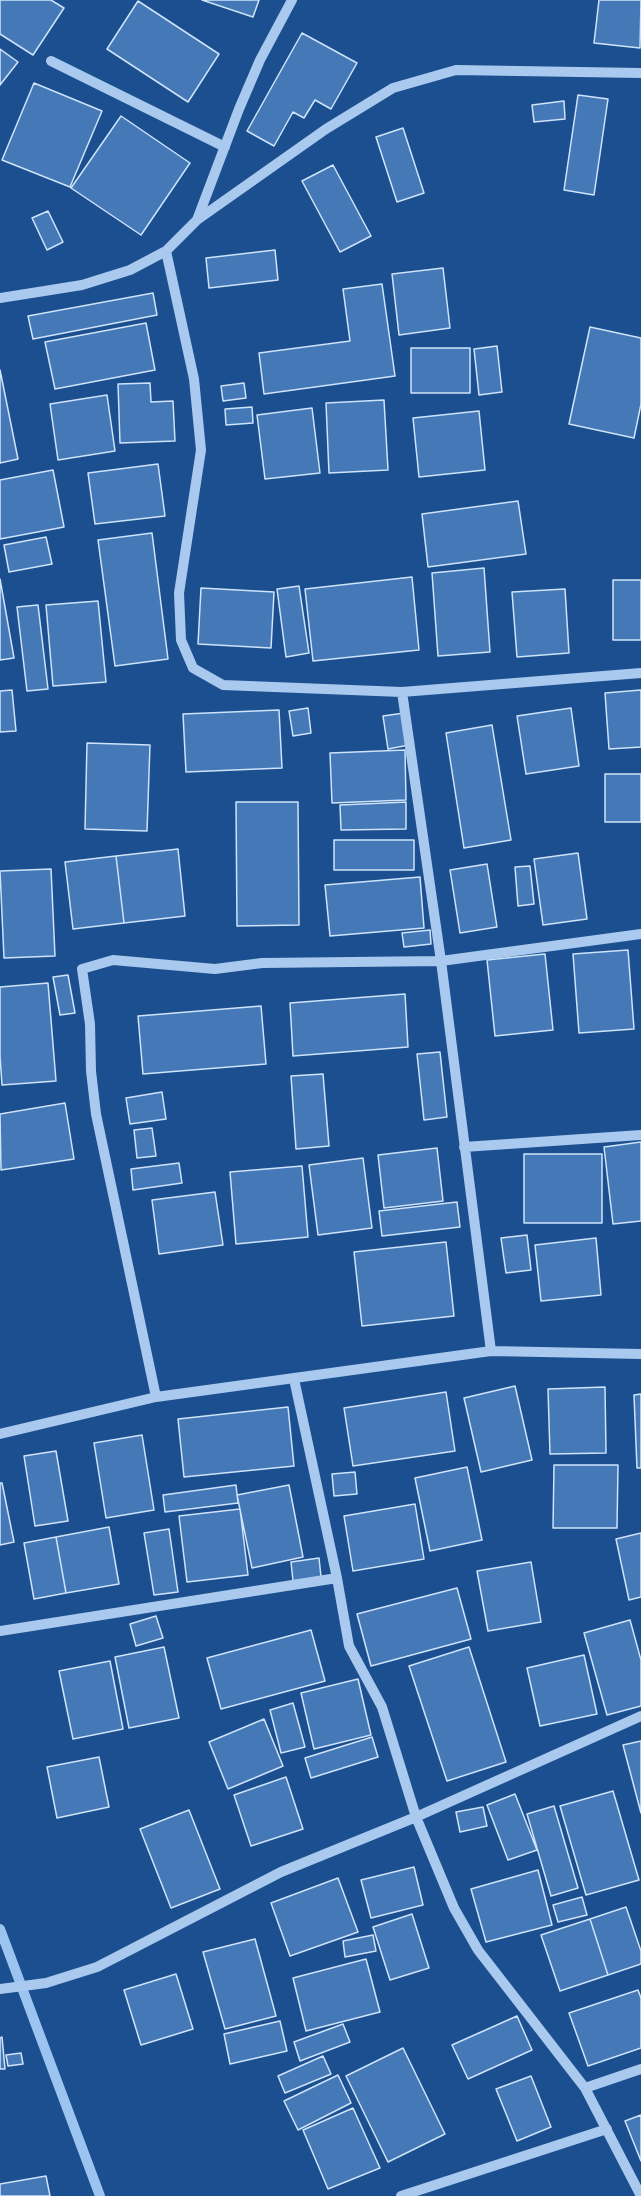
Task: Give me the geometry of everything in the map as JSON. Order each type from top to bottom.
[{"type":"street","points":[[197,220],[260,60],[292,0]]},
{"type":"street","points":[[51,61],[225,147]]},
{"type":"street","points":[[0,298],[82,285],[130,270],[166,251],[197,220],[326,129],[393,88],[456,70],[641,73]]},
{"type":"street","points":[[166,251],[194,379],[201,450],[179,593],[181,640],[193,669],[223,685],[402,692],[641,673]]},
{"type":"street","points":[[402,692],[441,960],[491,1351]]},
{"type":"street","points":[[156,1397],[96,1114],[90,1071],[90,1024],[82,969],[113,960],[215,969],[262,963],[441,960],[641,934]]},
{"type":"street","points":[[464,1147],[641,1135]]},
{"type":"street","points":[[0,1434],[156,1397],[491,1351],[641,1354]]},
{"type":"street","points":[[294,1379],[337,1578],[349,1646],[382,1707],[416,1817],[454,1908],[478,1950],[585,2088],[641,2196]]},
{"type":"street","points":[[0,1631],[337,1578]]},
{"type":"street","points":[[0,1989],[46,1983],[97,1967],[281,1872],[416,1817],[641,1716]]},
{"type":"street","points":[[585,2088],[641,2070]]},
{"type":"street","points":[[401,2196],[607,2129]]},
{"type":"building","points":[[0,0],[51,0],[64,8],[33,55],[0,34]]},
{"type":"building","points":[[202,0],[259,0],[253,17]]},
{"type":"building","points":[[599,0],[641,0],[640,48],[594,43]]},
{"type":"building","points":[[138,1],[219,54],[188,102],[107,49]]},
{"type":"building","points":[[302,33],[357,63],[331,109],[315,100],[304,118],[293,112],[274,146],[247,131]]},
{"type":"building","points":[[0,49],[18,62],[0,85]]},
{"type":"building","points":[[34,83],[102,111],[70,187],[2,160]]},
{"type":"building","points":[[578,95],[608,99],[594,195],[564,190]]},
{"type":"building","points":[[564,101],[565,119],[534,122],[532,105]]},
{"type":"building","points":[[121,116],[190,163],[141,235],[71,188]]},
{"type":"building","points":[[403,128],[424,193],[397,202],[376,137]]},
{"type":"building","points":[[333,165],[371,236],[340,252],[302,181]]},
{"type":"building","points":[[48,211],[63,242],[47,250],[32,218]]},
{"type":"building","points":[[275,250],[278,280],[209,288],[206,258]]},
{"type":"building","points":[[443,268],[450,328],[399,335],[392,274]]},
{"type":"building","points":[[382,284],[395,376],[264,394],[259,353],[350,341],[343,289]]},
{"type":"building","points":[[153,293],[157,315],[33,339],[28,316]]},
{"type":"building","points":[[146,323],[155,370],[55,389],[45,342]]},
{"type":"building","points":[[590,327],[641,338],[641,404],[634,438],[569,424]]},
{"type":"building","points":[[497,346],[502,392],[479,395],[474,349]]},
{"type":"building","points":[[411,348],[470,348],[470,393],[411,393]]},
{"type":"building","points":[[0,370],[18,459],[0,463]]},
{"type":"building","points":[[150,383],[151,402],[173,401],[175,441],[120,443],[118,384]]},
{"type":"building","points":[[244,383],[246,398],[223,401],[221,386]]},
{"type":"building","points":[[107,395],[115,451],[58,460],[50,404]]},
{"type":"building","points":[[384,400],[388,470],[329,473],[326,403]]},
{"type":"building","points":[[252,407],[253,423],[226,425],[225,409]]},
{"type":"building","points":[[312,408],[320,473],[265,479],[257,415]]},
{"type":"building","points":[[479,411],[485,470],[419,477],[413,418]]},
{"type":"building","points":[[158,464],[165,516],[95,524],[88,473]]},
{"type":"building","points":[[53,470],[64,527],[0,539],[0,480]]},
{"type":"building","points":[[518,501],[526,554],[428,567],[422,514]]},
{"type":"building","points":[[152,533],[168,659],[115,666],[98,540]]},
{"type":"building","points":[[46,537],[52,564],[9,572],[4,545]]},
{"type":"building","points":[[484,568],[490,652],[438,656],[432,573]]},
{"type":"building","points":[[412,577],[419,650],[313,661],[305,589]]},
{"type":"building","points":[[0,579],[14,658],[0,660]]},
{"type":"building","points":[[613,580],[641,580],[641,640],[613,640]]},
{"type":"building","points":[[299,586],[309,653],[286,657],[277,589]]},
{"type":"building","points":[[201,588],[274,592],[271,648],[198,644]]},
{"type":"building","points":[[565,589],[569,653],[517,657],[512,592]]},
{"type":"building","points":[[98,601],[106,682],[53,686],[46,605]]},
{"type":"building","points":[[38,605],[48,689],[27,691],[17,607]]},
{"type":"building","points":[[12,690],[16,731],[0,732],[0,691]]},
{"type":"building","points":[[641,690],[641,747],[609,749],[605,693]]},
{"type":"building","points":[[308,708],[311,733],[293,736],[289,711]]},
{"type":"building","points":[[571,708],[579,766],[526,774],[517,716]]},
{"type":"building","points":[[279,710],[282,768],[186,772],[183,714]]},
{"type":"building","points":[[404,713],[409,745],[388,749],[383,716]]},
{"type":"building","points":[[492,725],[511,840],[464,848],[446,733]]},
{"type":"building","points":[[87,743],[150,745],[147,831],[85,829]]},
{"type":"building","points":[[405,750],[406,800],[332,803],[330,753]]},
{"type":"building","points":[[605,774],[641,774],[641,822],[605,822]]},
{"type":"building","points":[[236,802],[298,802],[299,925],[237,926]]},
{"type":"building","points":[[406,802],[406,829],[341,830],[340,805]]},
{"type":"building","points":[[334,840],[414,840],[414,870],[334,870]]},
{"type":"building","points":[[178,849],[185,916],[124,923],[116,856]]},
{"type":"building","points":[[578,853],[587,919],[543,925],[534,859]]},
{"type":"building","points":[[116,856],[124,923],[73,929],[65,862]]},
{"type":"building","points":[[487,864],[497,927],[460,933],[450,870]]},
{"type":"building","points":[[530,866],[534,904],[518,906],[515,867]]},
{"type":"building","points":[[51,869],[55,956],[4,958],[0,871]]},
{"type":"building","points":[[420,877],[424,928],[330,936],[325,885]]},
{"type":"building","points":[[430,930],[431,944],[404,947],[402,933]]},
{"type":"building","points":[[628,950],[634,1029],[579,1033],[573,954]]},
{"type":"building","points":[[545,954],[553,1030],[495,1036],[487,960]]},
{"type":"building","points":[[68,975],[75,1013],[60,1015],[53,977]]},
{"type":"building","points":[[48,983],[56,1081],[2,1085],[0,987]]},
{"type":"building","points":[[405,994],[408,1047],[293,1056],[290,1003]]},
{"type":"building","points":[[261,1006],[266,1064],[143,1074],[138,1016]]},
{"type":"building","points":[[440,1052],[447,1117],[424,1120],[417,1054]]},
{"type":"building","points":[[323,1074],[329,1146],[296,1149],[291,1076]]},
{"type":"building","points":[[162,1092],[166,1119],[130,1124],[126,1098]]},
{"type":"building","points":[[65,1103],[74,1159],[1,1170],[0,1114]]},
{"type":"building","points":[[152,1128],[156,1156],[137,1158],[134,1130]]},
{"type":"building","points":[[641,1142],[641,1221],[613,1224],[604,1147]]},
{"type":"building","points":[[437,1148],[443,1201],[384,1208],[378,1155]]},
{"type":"building","points":[[524,1154],[602,1154],[602,1223],[524,1223]]},
{"type":"building","points":[[363,1158],[372,1228],[318,1235],[309,1165]]},
{"type":"building","points":[[179,1163],[182,1183],[133,1190],[131,1169]]},
{"type":"building","points":[[302,1166],[308,1237],[236,1244],[230,1172]]},
{"type":"building","points":[[215,1192],[223,1245],[159,1254],[152,1200]]},
{"type":"building","points":[[457,1202],[460,1227],[382,1236],[379,1211]]},
{"type":"building","points":[[527,1235],[531,1270],[506,1273],[501,1238]]},
{"type":"building","points":[[596,1238],[601,1295],[541,1301],[535,1245]]},
{"type":"building","points":[[446,1242],[454,1316],[362,1326],[354,1252]]},
{"type":"building","points":[[515,1386],[532,1460],[481,1472],[464,1398]]},
{"type":"building","points":[[605,1387],[606,1453],[550,1454],[548,1389]]},
{"type":"building","points":[[446,1392],[455,1451],[353,1466],[344,1408]]},
{"type":"building","points":[[641,1394],[641,1468],[637,1468],[634,1395]]},
{"type":"building","points":[[288,1407],[294,1466],[184,1477],[178,1419]]},
{"type":"building","points":[[142,1435],[154,1510],[106,1518],[94,1443]]},
{"type":"building","points":[[56,1451],[68,1521],[35,1526],[24,1456]]},
{"type":"building","points":[[554,1465],[618,1465],[617,1528],[553,1528]]},
{"type":"building","points":[[467,1467],[482,1540],[430,1551],[415,1478]]},
{"type":"building","points":[[355,1472],[357,1494],[334,1496],[332,1474]]},
{"type":"building","points":[[0,1483],[2,1483],[14,1542],[0,1545]]},
{"type":"building","points":[[236,1485],[238,1503],[165,1512],[163,1495]]},
{"type":"building","points":[[289,1485],[303,1557],[252,1568],[237,1495]]},
{"type":"building","points":[[415,1504],[424,1559],[353,1571],[344,1516]]},
{"type":"building","points":[[240,1509],[248,1575],[187,1582],[179,1516]]},
{"type":"building","points":[[109,1527],[119,1584],[66,1593],[56,1537]]},
{"type":"building","points":[[169,1529],[178,1592],[154,1595],[144,1533]]},
{"type":"building","points":[[641,1533],[641,1597],[629,1600],[616,1539]]},
{"type":"building","points":[[56,1537],[66,1593],[34,1599],[24,1543]]},
{"type":"building","points":[[319,1558],[321,1577],[293,1581],[291,1562]]},
{"type":"building","points":[[531,1562],[541,1622],[488,1631],[477,1571]]},
{"type":"building","points":[[457,1588],[471,1639],[371,1666],[357,1614]]},
{"type":"building","points":[[156,1616],[163,1638],[136,1646],[130,1624]]},
{"type":"building","points":[[630,1620],[641,1660],[641,1706],[607,1715],[584,1633]]},
{"type":"building","points":[[311,1630],[325,1681],[221,1709],[207,1658]]},
{"type":"building","points":[[164,1647],[179,1718],[129,1728],[115,1657]]},
{"type":"building","points":[[469,1647],[506,1762],[447,1781],[409,1666]]},
{"type":"building","points":[[584,1655],[597,1714],[540,1726],[527,1668]]},
{"type":"building","points":[[110,1661],[123,1729],[73,1739],[59,1671]]},
{"type":"building","points":[[358,1679],[371,1735],[314,1749],[301,1693]]},
{"type":"building","points":[[293,1703],[305,1747],[281,1753],[270,1710]]},
{"type":"building","points":[[264,1719],[283,1766],[228,1789],[209,1742]]},
{"type":"building","points":[[372,1737],[378,1757],[311,1778],[305,1758]]},
{"type":"building","points":[[641,1741],[641,1813],[623,1745]]},
{"type":"building","points":[[99,1757],[109,1807],[57,1818],[47,1767]]},
{"type":"building","points":[[286,1777],[303,1829],[251,1846],[234,1795]]},
{"type":"building","points":[[613,1791],[639,1880],[586,1895],[560,1806]]},
{"type":"building","points":[[515,1794],[537,1850],[508,1860],[487,1805]]},
{"type":"building","points":[[554,1806],[578,1888],[551,1896],[527,1814]]},
{"type":"building","points":[[483,1807],[487,1826],[460,1832],[456,1812]]},
{"type":"building","points":[[189,1810],[220,1889],[171,1908],[140,1829]]},
{"type":"building","points":[[414,1867],[423,1905],[371,1918],[361,1880]]},
{"type":"building","points":[[538,1870],[552,1925],[486,1942],[471,1889]]},
{"type":"building","points":[[338,1878],[358,1932],[290,1956],[271,1903]]},
{"type":"building","points":[[582,1897],[587,1915],[558,1922],[553,1905]]},
{"type":"building","points":[[626,1907],[641,1951],[641,1964],[608,1975],[590,1919]]},
{"type":"building","points":[[412,1914],[429,1968],[390,1980],[373,1927]]},
{"type":"building","points":[[590,1919],[608,1975],[560,1991],[541,1935]]},
{"type":"building","points":[[373,1935],[376,1951],[345,1957],[343,1941]]},
{"type":"building","points":[[255,1939],[276,2016],[225,2029],[203,1952]]},
{"type":"building","points":[[366,1959],[380,2012],[306,2031],[293,1978]]},
{"type":"building","points":[[176,1974],[193,2029],[141,2045],[124,1990]]},
{"type":"building","points":[[638,1990],[641,1998],[641,2048],[588,2066],[569,2013]]},
{"type":"building","points":[[517,2016],[532,2050],[468,2079],[452,2045]]},
{"type":"building","points":[[280,2021],[287,2051],[230,2064],[224,2034]]},
{"type":"building","points":[[343,2024],[350,2042],[300,2061],[294,2042]]},
{"type":"building","points":[[2,2037],[5,2069],[0,2069],[0,2038]]},
{"type":"building","points":[[403,2048],[445,2134],[388,2162],[346,2076]]},
{"type":"building","points":[[21,2053],[23,2064],[8,2066],[6,2055]]},
{"type":"building","points":[[323,2056],[331,2074],[285,2093],[278,2076]]},
{"type":"building","points":[[338,2075],[351,2103],[298,2130],[284,2101]]},
{"type":"building","points":[[531,2076],[551,2127],[517,2141],[496,2089]]},
{"type":"building","points":[[353,2108],[380,2168],[328,2189],[303,2130]]},
{"type":"building","points":[[641,2115],[641,2161],[625,2121]]},
{"type":"building","points":[[46,2176],[50,2196],[0,2196],[0,2184]]},
{"type":"waterway","points":[[0,1929],[100,2196]]}]
